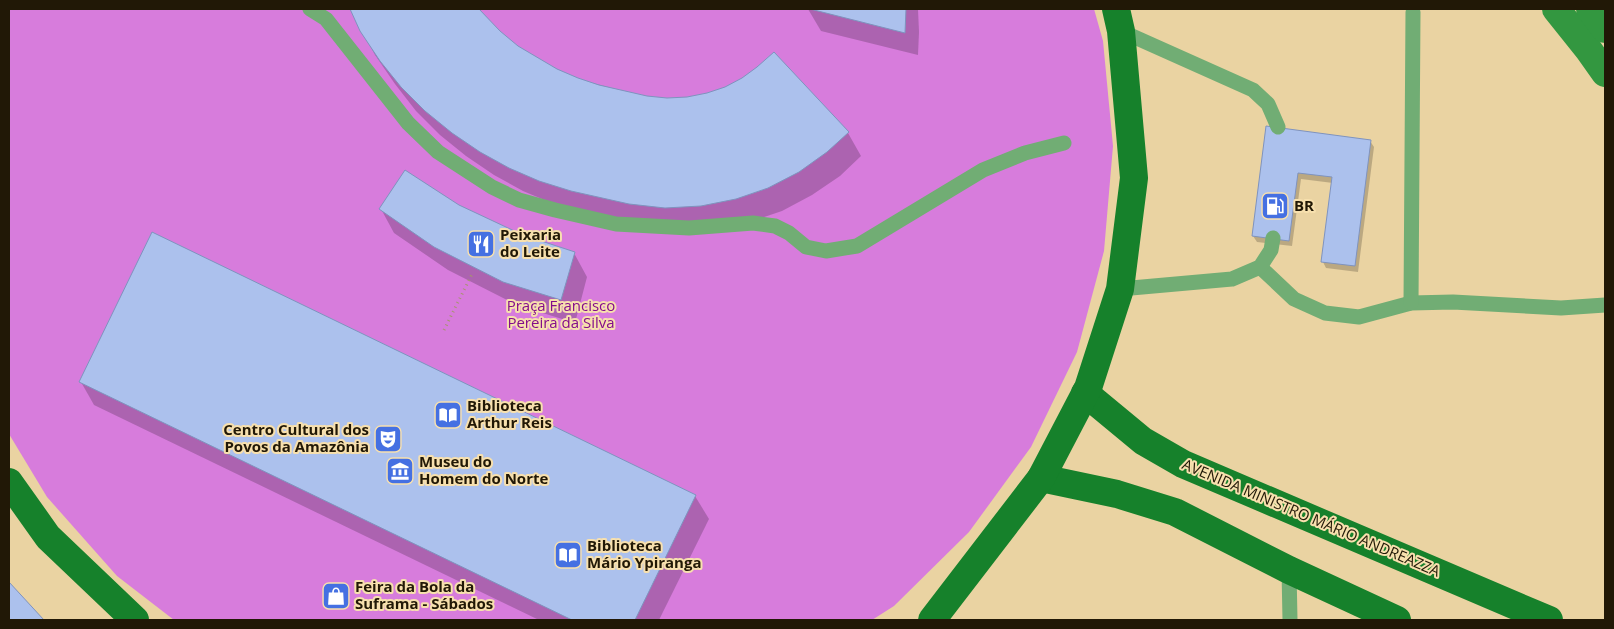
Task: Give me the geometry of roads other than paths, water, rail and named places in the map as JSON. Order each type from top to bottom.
[{"type":"main road","points":[[932,620],[1041,478],[1085,394],[1120,289],[1134,178],[1119,20]]},
{"type":"main road","name":"AVENIDA MINISTRO MÁRIO ANDREAZZA","points":[[1085,394],[1143,440],[1183,464],[1549,620]]},
{"type":"main road","points":[[1041,478],[1117,494],[1175,512],[1289,570],[1397,620]]},
{"type":"main road","points":[[9,482],[48,537],[135,620]]},
{"type":"street","points":[[1556,9],[1605,73]]},
{"type":"street","points":[[1590,9],[1605,29]]},
{"type":"lane","points":[[310,9],[326,20],[408,123],[438,152],[492,187],[520,200],[616,224],[689,228],[753,223],[775,226],[789,233],[806,247],[826,251],[857,246],[983,170],[1024,153],[1064,143]]},
{"type":"lane","points":[[1411,303],[1413,12]]},
{"type":"lane","points":[[1119,20],[1253,90],[1268,104],[1278,128]]},
{"type":"lane","points":[[1120,289],[1232,279],[1260,267],[1271,250],[1273,238]]},
{"type":"lane","points":[[1260,267],[1294,299],[1325,313],[1359,317],[1411,303],[1453,302],[1561,308],[1605,305]]},
{"type":"lane","points":[[1289,570],[1290,620]]},
{"type":"place","name":"BR","points":[[1275,206]]},
{"type":"place","name":"Peixaria do Leite","points":[[481,244]]},
{"type":"place","name":"Biblioteca Arthur Reis","points":[[448,415]]},
{"type":"place","name":"Centro Cultural dos Povos da Amazônia","points":[[388,439]]},
{"type":"place","name":"Museu do Homem do Norte","points":[[400,471]]},
{"type":"place","name":"Biblioteca Mário Ypiranga","points":[[568,555]]},
{"type":"place","name":"Feira da Bola da Suframa - Sábados","points":[[336,596]]},
{"type":"park label","name":"Praça Francisco Pereira da Silva","points":[[561,314]]}]
